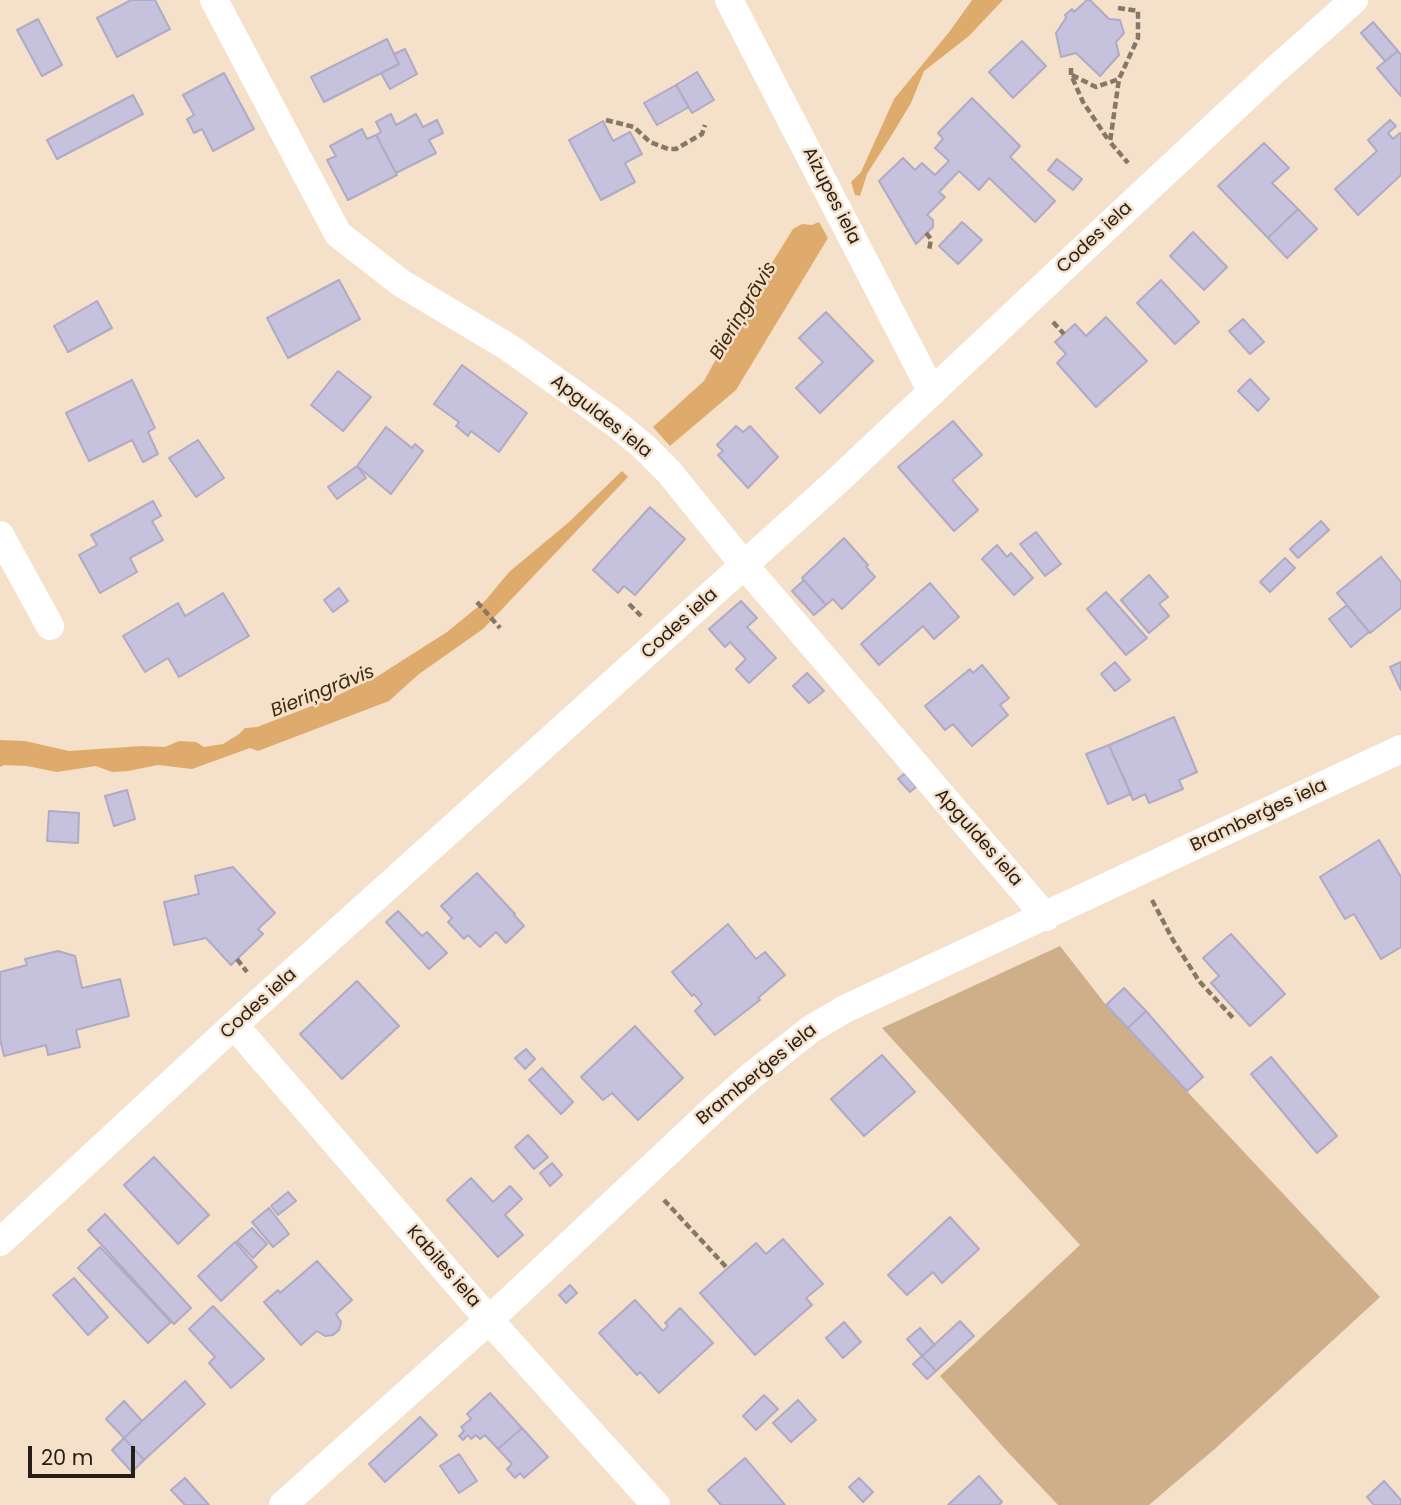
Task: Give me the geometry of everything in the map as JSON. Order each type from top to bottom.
[{"type":"street","name":"Apguldes iela","points":[[214,0],[338,234],[401,283],[508,347],[643,446],[669,472],[745,566],[1046,916]]},
{"type":"street","name":"Aizupes iela","points":[[729,0],[932,392]]},
{"type":"street","name":"Codes iela","points":[[0,1242],[234,1025],[745,566],[1353,0]]},
{"type":"street","points":[[0,535],[50,626]]},
{"type":"street","name":"Bramberģes iela","points":[[283,1505],[489,1320],[750,1077],[811,1029],[845,1009],[1401,750]]},
{"type":"street","name":"Kabiles iela","points":[[234,1025],[489,1320],[656,1505]]},
{"type":"path","points":[[1110,142],[1119,79],[1139,38],[1138,11],[1118,8]]},
{"type":"path","points":[[1071,68],[1071,75],[1083,102],[1110,142],[1149,188]]},
{"type":"path","points":[[1071,75],[1096,87],[1119,79]]},
{"type":"path","points":[[607,120],[634,127],[650,142],[668,149],[676,149],[702,135],[705,125]]},
{"type":"path","points":[[926,233],[931,239],[929,251]]},
{"type":"path","points":[[477,602],[500,628]]},
{"type":"path","points":[[1141,872],[1154,905],[1173,940],[1199,981],[1234,1019]]},
{"type":"path","points":[[642,1177],[727,1269]]},
{"type":"shaded area","points":[[1060,946],[1106,1005],[1380,1297],[1217,1447],[1149,1505],[1058,1505],[940,1376],[1080,1245],[882,1028]]},
{"type":"water","points":[[972,0],[1003,0],[969,36],[924,71],[911,103],[867,174],[860,196],[855,195],[851,182],[861,172],[894,99]]},
{"type":"water","name":"Bieriņgrāvis","points":[[819,222],[828,238],[736,390],[670,446],[653,427],[704,381],[747,303],[793,229],[802,224],[812,225]]},
{"type":"water","points":[[622,471],[628,477],[483,629],[419,674],[389,701],[258,751],[250,748],[192,769],[158,765],[112,772],[96,766],[57,772],[27,766],[0,767],[0,740],[25,741],[69,751],[165,747],[179,741],[196,742],[204,747],[223,744],[245,728],[257,727],[330,699],[378,676],[447,632],[485,601],[509,572],[569,522]]},
{"type":"building","points":[[131,0],[155,0],[170,29],[117,57],[97,18]]},
{"type":"building","points":[[1087,0],[1109,19],[1120,20],[1124,33],[1116,42],[1119,55],[1100,76],[1076,53],[1061,57],[1056,33],[1066,18],[1065,15],[1072,9],[1074,12]]},
{"type":"building","points":[[38,19],[62,65],[42,76],[17,30]]},
{"type":"building","points":[[1373,22],[1398,51],[1385,61],[1361,33]]},
{"type":"building","points":[[387,39],[399,64],[324,102],[311,77]]},
{"type":"building","points":[[1022,41],[1046,66],[1013,98],[989,72]]},
{"type":"building","points":[[405,49],[417,74],[390,89],[381,73],[399,64],[394,54]]},
{"type":"building","points":[[1398,51],[1401,55],[1401,96],[1377,68]]},
{"type":"building","points":[[697,72],[714,100],[692,113],[676,85]]},
{"type":"building","points":[[224,73],[254,129],[213,151],[202,129],[194,133],[187,119],[194,115],[183,95]]},
{"type":"building","points":[[676,85],[689,107],[657,125],[644,103]]},
{"type":"building","points":[[133,95],[143,114],[57,159],[47,140]]},
{"type":"building","points":[[972,98],[1020,146],[1010,157],[1055,201],[1035,222],[989,178],[979,190],[959,171],[939,192],[945,197],[927,215],[933,220],[933,227],[916,244],[879,181],[903,158],[915,170],[922,163],[935,175],[949,161],[935,148],[943,139],[938,133]]},
{"type":"building","points":[[391,114],[396,125],[416,114],[423,127],[437,120],[443,133],[429,140],[436,153],[396,173],[376,135],[381,132],[376,122]]},
{"type":"building","points":[[1390,120],[1396,126],[1388,133],[1393,139],[1401,134],[1401,175],[1358,215],[1335,189],[1377,151],[1368,140]]},
{"type":"building","points":[[603,121],[613,141],[630,132],[642,154],[625,163],[635,182],[601,200],[569,140]]},
{"type":"building","points":[[362,129],[367,139],[376,135],[397,175],[348,200],[327,160],[336,156],[330,146]]},
{"type":"building","points":[[1264,143],[1289,168],[1272,183],[1298,209],[1268,238],[1218,186]]},
{"type":"building","points":[[1057,159],[1082,179],[1073,190],[1048,170]]},
{"type":"building","points":[[1298,209],[1317,229],[1287,258],[1268,238]]},
{"type":"building","points":[[962,222],[982,240],[958,264],[939,246]]},
{"type":"building","points":[[1193,232],[1227,267],[1204,290],[1170,256]]},
{"type":"building","points":[[339,280],[360,319],[288,358],[267,318]]},
{"type":"building","points":[[1161,280],[1199,322],[1175,344],[1137,303]]},
{"type":"building","points":[[97,301],[112,328],[68,352],[54,326]]},
{"type":"building","points":[[826,312],[873,361],[820,413],[796,388],[823,362],[799,338]]},
{"type":"building","points":[[1106,317],[1147,361],[1096,407],[1057,363],[1066,354],[1055,342],[1075,324],[1086,336]]},
{"type":"building","points":[[1243,319],[1264,342],[1250,354],[1229,331]]},
{"type":"building","points":[[462,365],[527,413],[499,452],[471,431],[468,436],[456,426],[459,422],[434,404]]},
{"type":"building","points":[[338,371],[371,397],[343,431],[311,405]]},
{"type":"building","points":[[1250,379],[1269,399],[1258,411],[1238,391]]},
{"type":"building","points":[[132,380],[155,428],[148,432],[158,454],[143,462],[132,440],[89,461],[66,413]]},
{"type":"building","points":[[953,421],[982,455],[952,480],[978,510],[954,531],[898,467]]},
{"type":"building","points":[[736,426],[743,432],[750,426],[778,457],[748,488],[718,455],[723,451],[717,445]]},
{"type":"building","points":[[386,427],[412,448],[415,444],[423,451],[391,494],[357,466]]},
{"type":"building","points":[[198,440],[224,478],[196,497],[169,458]]},
{"type":"building","points":[[357,466],[366,478],[337,499],[328,487]]},
{"type":"building","points":[[153,501],[161,516],[152,521],[163,540],[130,558],[137,572],[100,593],[79,555],[97,545],[91,535]]},
{"type":"building","points":[[650,507],[685,539],[635,595],[624,586],[618,593],[593,570]]},
{"type":"building","points":[[1321,521],[1329,530],[1298,558],[1290,549]]},
{"type":"building","points":[[1036,532],[1061,564],[1045,576],[1020,544]]},
{"type":"building","points":[[844,538],[875,577],[842,609],[833,599],[826,605],[802,578]]},
{"type":"building","points":[[997,545],[1007,557],[1011,553],[1033,578],[1014,595],[982,559]]},
{"type":"building","points":[[1381,557],[1401,582],[1401,608],[1370,633],[1337,593]]},
{"type":"building","points":[[1285,558],[1295,568],[1270,592],[1260,582]]},
{"type":"building","points":[[1149,575],[1168,597],[1159,604],[1169,616],[1149,633],[1121,600]]},
{"type":"building","points":[[804,580],[826,605],[814,615],[792,591]]},
{"type":"building","points":[[930,583],[959,617],[934,639],[923,626],[879,665],[861,644]]},
{"type":"building","points":[[339,588],[348,601],[333,612],[324,600]]},
{"type":"building","points":[[1106,592],[1147,638],[1126,655],[1087,609]]},
{"type":"building","points":[[223,593],[249,636],[179,677],[168,658],[145,672],[123,636],[178,603],[185,616]]},
{"type":"building","points":[[741,601],[757,618],[747,627],[776,658],[749,683],[736,669],[746,659],[730,642],[725,647],[709,629]]},
{"type":"building","points":[[1347,605],[1369,632],[1351,647],[1329,619]]},
{"type":"building","points":[[1115,662],[1130,680],[1115,691],[1101,674]]},
{"type":"building","points":[[1401,662],[1401,690],[1390,667]]},
{"type":"building","points":[[982,665],[1009,698],[1000,705],[1008,715],[972,746],[953,724],[945,730],[925,706],[970,669],[973,673]]},
{"type":"building","points":[[807,673],[824,691],[809,703],[793,686]]},
{"type":"building","points":[[1174,717],[1197,772],[1179,780],[1183,789],[1149,803],[1145,794],[1133,800],[1109,745]]},
{"type":"building","points":[[1109,745],[1131,794],[1108,804],[1086,754]]},
{"type":"building","points":[[905,773],[916,787],[910,792],[898,779]]},
{"type":"building","points":[[127,790],[135,819],[114,826],[105,796]]},
{"type":"building","points":[[49,811],[79,813],[78,843],[47,841]]},
{"type":"building","points":[[1379,840],[1401,877],[1401,947],[1381,959],[1354,914],[1345,919],[1320,877]]},
{"type":"building","points":[[233,867],[275,913],[258,929],[263,934],[231,965],[206,938],[174,945],[164,902],[199,894],[195,876]]},
{"type":"building","points":[[477,873],[524,926],[506,943],[496,932],[480,947],[468,935],[464,939],[448,922],[452,918],[441,906]]},
{"type":"building","points":[[398,911],[422,936],[427,932],[447,953],[429,969],[386,922]]},
{"type":"building","points":[[728,924],[756,959],[765,952],[785,975],[758,998],[760,1000],[715,1035],[695,1011],[702,1004],[672,972]]},
{"type":"building","points":[[1231,934],[1285,994],[1250,1026],[1211,983],[1219,976],[1203,958]]},
{"type":"building","points":[[58,951],[75,956],[82,988],[120,979],[129,1016],[76,1030],[80,1047],[48,1055],[46,1045],[4,1056],[0,1039],[0,972],[27,965],[25,959]]},
{"type":"building","points":[[357,981],[399,1026],[342,1079],[300,1034]]},
{"type":"building","points":[[1124,988],[1146,1011],[1128,1028],[1106,1005]]},
{"type":"building","points":[[1146,1011],[1203,1077],[1187,1091],[1128,1028]]},
{"type":"building","points":[[635,1026],[683,1078],[638,1120],[612,1093],[603,1100],[581,1077]]},
{"type":"building","points":[[526,1049],[535,1059],[525,1069],[515,1058]]},
{"type":"building","points":[[882,1055],[915,1092],[864,1136],[831,1099]]},
{"type":"building","points":[[1271,1057],[1337,1136],[1317,1153],[1251,1074]]},
{"type":"building","points":[[542,1068],[573,1102],[561,1114],[529,1080]]},
{"type":"building","points":[[528,1135],[548,1157],[534,1169],[515,1147]]},
{"type":"building","points":[[154,1157],[209,1215],[178,1244],[124,1185]]},
{"type":"building","points":[[552,1163],[562,1175],[550,1186],[540,1173]]},
{"type":"building","points":[[471,1178],[493,1202],[510,1186],[522,1199],[505,1215],[523,1235],[498,1257],[447,1200]]},
{"type":"building","points":[[288,1192],[296,1201],[278,1215],[271,1206]]},
{"type":"building","points":[[269,1208],[289,1234],[273,1247],[252,1222]]},
{"type":"building","points":[[105,1214],[191,1308],[174,1324],[88,1230]]},
{"type":"building","points":[[950,1217],[979,1249],[942,1283],[933,1272],[907,1295],[888,1275]]},
{"type":"building","points":[[252,1228],[267,1244],[253,1258],[237,1241]]},
{"type":"building","points":[[783,1239],[823,1284],[806,1298],[812,1305],[755,1355],[700,1293],[756,1243],[766,1254]]},
{"type":"building","points":[[235,1242],[257,1267],[221,1301],[198,1276]]},
{"type":"building","points":[[100,1247],[171,1322],[148,1343],[78,1268]]},
{"type":"building","points":[[317,1261],[352,1300],[336,1314],[341,1322],[339,1330],[333,1335],[325,1336],[317,1331],[301,1345],[264,1302],[278,1290],[280,1293]]},
{"type":"building","points":[[74,1278],[108,1317],[88,1335],[53,1295]]},
{"type":"building","points":[[570,1285],[577,1293],[566,1303],[559,1295]]},
{"type":"building","points":[[635,1300],[663,1331],[668,1326],[665,1323],[680,1308],[713,1343],[659,1393],[640,1372],[637,1375],[599,1333]]},
{"type":"building","points":[[213,1306],[264,1359],[231,1388],[209,1363],[215,1357],[189,1329]]},
{"type":"building","points":[[960,1321],[974,1336],[936,1371],[922,1356]]},
{"type":"building","points":[[844,1322],[861,1342],[843,1358],[826,1338]]},
{"type":"building","points":[[920,1328],[935,1345],[922,1356],[907,1339]]},
{"type":"building","points":[[922,1356],[936,1371],[927,1379],[913,1364]]},
{"type":"building","points":[[185,1381],[205,1404],[144,1460],[124,1438]]},
{"type":"building","points":[[490,1393],[522,1428],[498,1449],[485,1435],[480,1439],[476,1435],[471,1439],[468,1435],[463,1440],[459,1436],[464,1431],[461,1427],[471,1419],[467,1414]]},
{"type":"building","points":[[764,1395],[778,1409],[756,1430],[743,1416]]},
{"type":"building","points":[[798,1400],[816,1420],[791,1442],[773,1423]]},
{"type":"building","points":[[124,1401],[142,1421],[124,1438],[106,1419]]},
{"type":"building","points":[[420,1417],[437,1435],[385,1482],[369,1464]]},
{"type":"building","points":[[522,1428],[548,1457],[524,1478],[520,1473],[515,1478],[507,1469],[512,1464],[498,1449]]},
{"type":"building","points":[[124,1438],[144,1460],[132,1472],[112,1450]]},
{"type":"building","points":[[459,1454],[477,1481],[459,1493],[440,1466]]},
{"type":"building","points":[[745,1458],[785,1505],[721,1505],[708,1490]]},
{"type":"building","points":[[979,1476],[1002,1502],[999,1505],[948,1505]]},
{"type":"building","points":[[185,1478],[209,1505],[185,1505],[171,1490]]},
{"type":"building","points":[[859,1478],[873,1492],[863,1502],[849,1487]]},
{"type":"building","points":[[1384,1481],[1401,1500],[1401,1505],[1374,1505],[1367,1497]]}]
